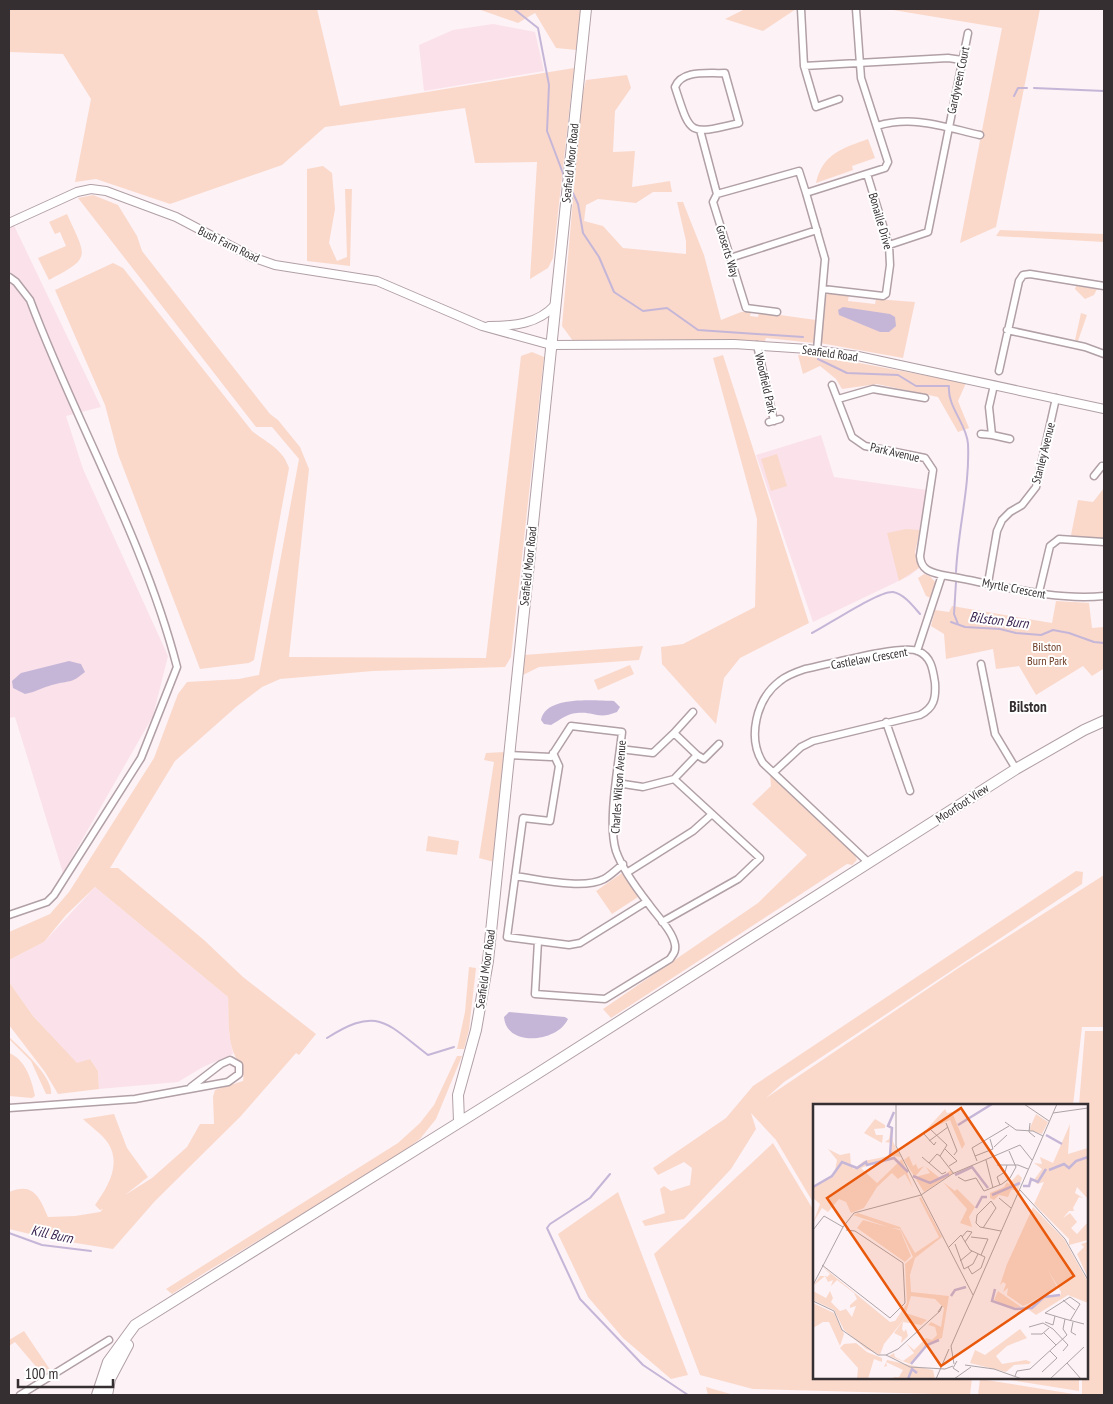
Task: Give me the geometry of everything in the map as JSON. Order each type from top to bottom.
[{"type":"main road","name":"Seafield Moor Road","points":[[459,1121],[458,1095],[476,1030],[488,961],[586,9]]},
{"type":"main road","name":"Moorfoot View","points":[[154,1314],[1016,769],[1104,721]]},
{"type":"main road","name":"Moorfoot View","points":[[1092,727],[1104,727]]},
{"type":"main road","points":[[97,1395],[108,1362],[115,1350],[135,1325],[154,1314]]},
{"type":"main road","points":[[107,1395],[110,1379],[121,1355],[136,1333],[154,1314]]},
{"type":"street","points":[[801,9],[804,66],[816,107],[838,99]]},
{"type":"street","points":[[806,193],[867,174],[888,165],[861,78],[856,9]]},
{"type":"street","name":"Gardyveen Court","points":[[889,245],[928,232],[968,33]]},
{"type":"street","points":[[804,66],[948,58],[962,60]]},
{"type":"street","points":[[724,74],[739,123],[700,130],[687,121],[676,84],[679,79],[687,75],[724,74]]},
{"type":"street","points":[[877,126],[909,120],[980,135]]},
{"type":"street","name":"Groserts Way","points":[[700,130],[717,194],[714,202],[746,308],[777,312]]},
{"type":"street","points":[[717,194],[799,171],[825,258],[817,350]]},
{"type":"street","name":"Bonaille Drive","points":[[822,289],[886,296],[890,265],[889,245],[867,174]]},
{"type":"street","name":"Bush Farm Road","points":[[9,223],[77,192],[91,189],[106,191],[176,217],[275,265],[377,281],[482,326],[551,345]]},
{"type":"street","points":[[730,258],[817,230]]},
{"type":"street","points":[[998,371],[1019,281],[1024,275],[1030,274],[1104,286]]},
{"type":"street","points":[[9,277],[16,282],[30,300],[108,481],[144,566],[177,667],[141,758],[54,895],[47,902],[9,915]]},
{"type":"street","name":"Bush Farm Road","points":[[482,326],[506,326],[529,322],[546,315],[555,305]]},
{"type":"street","points":[[1007,330],[1085,347],[1104,354]]},
{"type":"street","name":"Seafield Road","points":[[551,345],[757,345],[817,350],[858,356],[1104,409]]},
{"type":"street","name":"Woodfield Park","points":[[757,345],[774,421]]},
{"type":"street","name":"Park Avenue","points":[[832,384],[852,437],[865,446],[924,458],[930,464],[932,478],[920,556],[920,564],[924,569]]},
{"type":"street","points":[[992,435],[989,407],[994,385]]},
{"type":"street","points":[[838,399],[873,390],[925,398]]},
{"type":"street","name":"Stanley Avenue","points":[[988,583],[996,531],[1002,520],[1010,512],[1022,505],[1036,487],[1056,398]]},
{"type":"street","points":[[981,434],[1010,438]]},
{"type":"street","points":[[1039,592],[1050,546],[1054,541],[1059,539],[1104,542]]},
{"type":"street","name":"Myrtle Crescent","points":[[924,569],[942,575],[1039,592],[1082,598],[1104,596]]},
{"type":"street","points":[[918,651],[942,575]]},
{"type":"street","name":"Castlelaw Crescent","points":[[774,772],[801,747],[813,741],[920,715],[929,710],[936,697],[931,663],[918,651],[906,649],[805,669],[779,681],[762,705],[756,723],[754,740],[756,751],[763,763],[869,863]]},
{"type":"street","points":[[981,664],[995,734],[1016,769]]},
{"type":"street","points":[[620,749],[653,753],[693,712]]},
{"type":"street","points":[[886,722],[910,791]]},
{"type":"street","name":"Charles Wilson Avenue","points":[[538,941],[534,994],[605,999],[670,959],[675,952],[675,944],[662,922],[646,902],[616,850],[613,831],[622,732],[571,726],[554,753]]},
{"type":"street","points":[[674,733],[697,756],[704,759],[718,744]]},
{"type":"street","points":[[508,755],[550,757],[554,753],[559,766],[550,821],[523,818],[508,937],[569,945],[580,943],[646,902]]},
{"type":"street","points":[[617,783],[643,787],[674,779],[697,756]]},
{"type":"street","points":[[662,922],[738,879],[760,858],[674,779]]},
{"type":"street","points":[[628,872],[693,831],[712,814]]},
{"type":"street","points":[[515,876],[555,882],[588,883],[604,879],[623,864]]},
{"type":"street","points":[[9,1108],[135,1099],[191,1087],[205,1087],[228,1082],[239,1074],[239,1065],[230,1060],[221,1064],[191,1087]]},
{"type":"street","points":[[20,1395],[110,1340]]},
{"type":"shaded area","points":[[493,24],[535,32],[544,71],[424,91],[419,45],[453,30]]},
{"type":"shaded area","points":[[9,215],[101,407],[66,416],[83,469],[168,656],[153,716],[63,873],[15,717],[9,718]]},
{"type":"shaded area","points":[[843,307],[890,314],[895,317],[896,326],[889,332],[880,332],[839,315],[838,310]]},
{"type":"shaded area","points":[[821,435],[834,477],[927,490],[915,552],[919,568],[909,576],[813,622],[756,455]]},
{"type":"shaded area","points":[[69,661],[81,664],[85,672],[71,681],[25,694],[13,688],[12,681],[21,673]]},
{"type":"shaded area","points":[[584,700],[614,701],[620,707],[617,712],[610,714],[573,714],[551,725],[544,724],[541,720],[545,712],[552,706],[561,703]]},
{"type":"shaded area","points":[[95,887],[228,997],[229,1033],[233,1054],[203,1067],[178,1082],[99,1089],[98,1071],[90,1059],[77,1064],[33,1016],[9,982],[9,960],[44,942]]},
{"type":"shaded area","points":[[509,1012],[565,1017],[568,1019],[554,1033],[543,1037],[522,1037],[513,1033],[507,1027],[504,1017]]},
{"type":"green space","points":[[9,9],[317,9],[340,106],[574,68],[553,258],[548,268],[530,279],[537,162],[475,163],[465,108],[325,127],[282,165],[170,204],[96,179],[75,182],[91,99],[63,54],[9,52]]},
{"type":"green space","points":[[478,9],[582,9],[577,50],[556,48],[535,13],[518,23]]},
{"type":"green space","points":[[745,9],[796,9],[763,31],[725,19]]},
{"type":"green space","points":[[887,9],[1040,9],[996,227],[960,243],[1002,28]]},
{"type":"green space","points":[[627,75],[631,88],[615,111],[613,152],[635,151],[632,187],[670,181],[672,192],[653,192],[636,203],[598,199],[586,205],[584,221],[603,226],[623,248],[686,254],[686,241],[677,202],[683,202],[704,255],[721,320],[741,312],[751,312],[750,316],[758,317],[759,312],[816,320],[814,343],[766,338],[765,341],[573,341],[562,326],[582,96],[586,80]]},
{"type":"green space","points":[[868,139],[875,158],[852,166],[853,170],[816,183],[823,165],[828,159],[842,149]]},
{"type":"green space","points":[[323,166],[332,173],[335,209],[329,243],[337,261],[347,257],[345,189],[352,189],[350,266],[307,261],[307,169]]},
{"type":"green space","points":[[93,195],[118,205],[137,236],[142,251],[270,414],[278,420],[300,447],[309,469],[289,657],[486,658],[521,356],[532,352],[544,357],[511,657],[505,667],[373,671],[280,679],[262,687],[236,707],[175,761],[110,868],[118,868],[204,940],[243,977],[316,1034],[299,1055],[296,1053],[240,1117],[155,1201],[113,1249],[51,1239],[9,1229],[9,1192],[17,1189],[30,1190],[38,1197],[48,1217],[75,1216],[100,1212],[103,1209],[100,1210],[95,1205],[108,1184],[114,1160],[106,1140],[83,1119],[114,1114],[127,1148],[148,1177],[125,1195],[152,1178],[187,1147],[200,1124],[214,1124],[213,1097],[215,1090],[243,1081],[242,1071],[232,1049],[228,997],[95,887],[66,915],[44,942],[9,960],[9,932],[50,914],[69,892],[154,758],[178,694],[187,682],[239,679],[259,675],[299,459],[272,427],[256,427],[78,198]]},
{"type":"green space","points":[[67,214],[78,239],[82,254],[73,266],[49,280],[38,258],[66,246],[60,232],[55,234],[49,222]]},
{"type":"green space","points":[[1000,230],[1104,234],[1104,242],[996,236]]},
{"type":"green space","points":[[113,263],[123,268],[252,431],[279,451],[289,468],[254,660],[249,663],[200,669],[118,454],[105,405],[55,290]]},
{"type":"green space","points":[[1076,286],[1097,289],[1094,295],[1085,299],[1075,289]]},
{"type":"green space","points":[[829,293],[849,295],[848,301],[875,304],[876,299],[915,302],[903,358],[820,343],[825,296]]},
{"type":"green space","points":[[1081,313],[1087,315],[1078,341],[1075,340]]},
{"type":"green space","points":[[723,355],[809,623],[740,658],[724,678],[716,724],[662,664],[661,647],[683,644],[755,607],[757,519],[713,358]]},
{"type":"green space","points":[[798,355],[838,359],[966,383],[958,401],[969,428],[958,432],[938,397],[877,384],[842,389],[836,379],[820,366],[803,374]]},
{"type":"green space","points":[[777,454],[787,486],[771,491],[761,459]]},
{"type":"green space","points":[[1104,488],[1104,539],[1073,537],[1071,535],[1078,500],[1093,502]]},
{"type":"green space","points":[[906,529],[920,530],[915,552],[919,568],[899,581],[887,533]]},
{"type":"green space","points":[[924,574],[930,576],[936,583],[931,598],[926,596],[918,578]]},
{"type":"green space","name":"Bilston Burn Park","points":[[1056,601],[1089,603],[1092,628],[1104,627],[1104,671],[1103,669],[1092,676],[1083,666],[1036,695],[1019,666],[996,669],[993,649],[946,659],[944,634],[931,626],[935,610],[949,612],[952,606],[1052,623]]},
{"type":"green space","points":[[643,646],[639,660],[539,667],[523,675],[524,655]]},
{"type":"green space","points":[[630,665],[634,674],[598,690],[594,680]]},
{"type":"green space","points":[[504,752],[494,862],[479,858],[494,762],[484,760],[486,753]]},
{"type":"green space","points":[[770,774],[854,853],[857,860],[852,865],[847,864],[611,1018],[603,1009],[758,903],[807,855],[752,804],[771,786]]},
{"type":"green space","points":[[428,836],[459,841],[457,855],[426,851]]},
{"type":"green space","points":[[1076,871],[1083,872],[1082,884],[784,1082],[766,1098],[960,967],[1104,875],[1104,1027],[1082,1027],[1073,1104],[813,1104],[813,1202],[776,1140],[751,1113],[756,1129],[731,1169],[684,1219],[645,1226],[642,1221],[665,1213],[660,1189],[664,1186],[671,1191],[690,1185],[692,1168],[684,1162],[658,1175],[653,1168],[726,1118],[753,1086]]},
{"type":"green space","points":[[622,873],[638,897],[612,914],[596,891]]},
{"type":"green space","points":[[469,967],[476,968],[469,1030],[464,1049],[457,1049],[465,1012]]},
{"type":"green space","points":[[9,982],[33,1016],[77,1063],[90,1059],[98,1071],[99,1089],[58,1094],[45,1072],[9,1025]]},
{"type":"green space","points":[[1085,1031],[1104,1031],[1104,1395],[1082,1395],[1082,1379],[1088,1379],[1088,1104],[1079,1104]]},
{"type":"green space","points":[[9,1037],[42,1072],[51,1087],[51,1094],[46,1094],[31,1061]]},
{"type":"green space","points":[[9,1053],[19,1060],[27,1071],[35,1096],[32,1098],[9,1096]]},
{"type":"green space","points":[[457,1056],[462,1056],[436,1119],[420,1139],[395,1158],[172,1294],[166,1289],[398,1143],[420,1123],[434,1105]]},
{"type":"green space","points":[[773,1143],[813,1209],[813,1379],[972,1379],[970,1395],[753,1389],[700,1375],[654,1254]]},
{"type":"green space","points":[[618,1192],[688,1375],[671,1379],[623,1338],[588,1297],[558,1234]]},
{"type":"green space","points":[[24,1331],[51,1371],[44,1376],[15,1342],[9,1346],[9,1340]]},
{"type":"green space","points":[[980,1379],[1080,1395],[978,1395]]},
{"type":"green space","points":[[1003,1379],[1079,1379],[1079,1391]]},
{"type":"green space","points":[[706,1387],[734,1395],[708,1395]]},
{"type":"waterway","points":[[514,9],[538,28],[549,85],[547,131],[564,176]]},
{"type":"waterway","points":[[1014,96],[1018,88],[1027,88]]},
{"type":"waterway","points":[[1034,88],[1104,91]]},
{"type":"waterway","points":[[572,191],[578,204],[583,233],[599,257],[614,292],[643,311],[667,308],[698,330],[803,337]]},
{"type":"waterway","points":[[818,359],[847,373],[898,375],[916,386],[949,386],[951,401],[964,429],[968,444],[966,492],[956,572]]},
{"type":"waterway","points":[[956,582],[954,614],[958,624]]},
{"type":"waterway","points":[[812,633],[865,602],[886,593],[893,592],[901,595],[920,614]]},
{"type":"waterway","name":"Bilston Burn","points":[[951,622],[965,627],[1000,629],[1016,633],[1041,635],[1053,630],[1069,633],[1094,642],[1104,643]]},
{"type":"waterway","points":[[327,1038],[344,1028],[370,1021],[381,1022],[391,1027],[428,1055],[454,1047]]},
{"type":"waterway","points":[[610,1174],[590,1198],[550,1224],[547,1228],[580,1299],[643,1365],[688,1395]]},
{"type":"waterway","name":"Kill Burn","points":[[9,1233],[42,1245],[91,1251]]},
{"type":"district","name":"Bilston","points":[[1028,706]]}]
